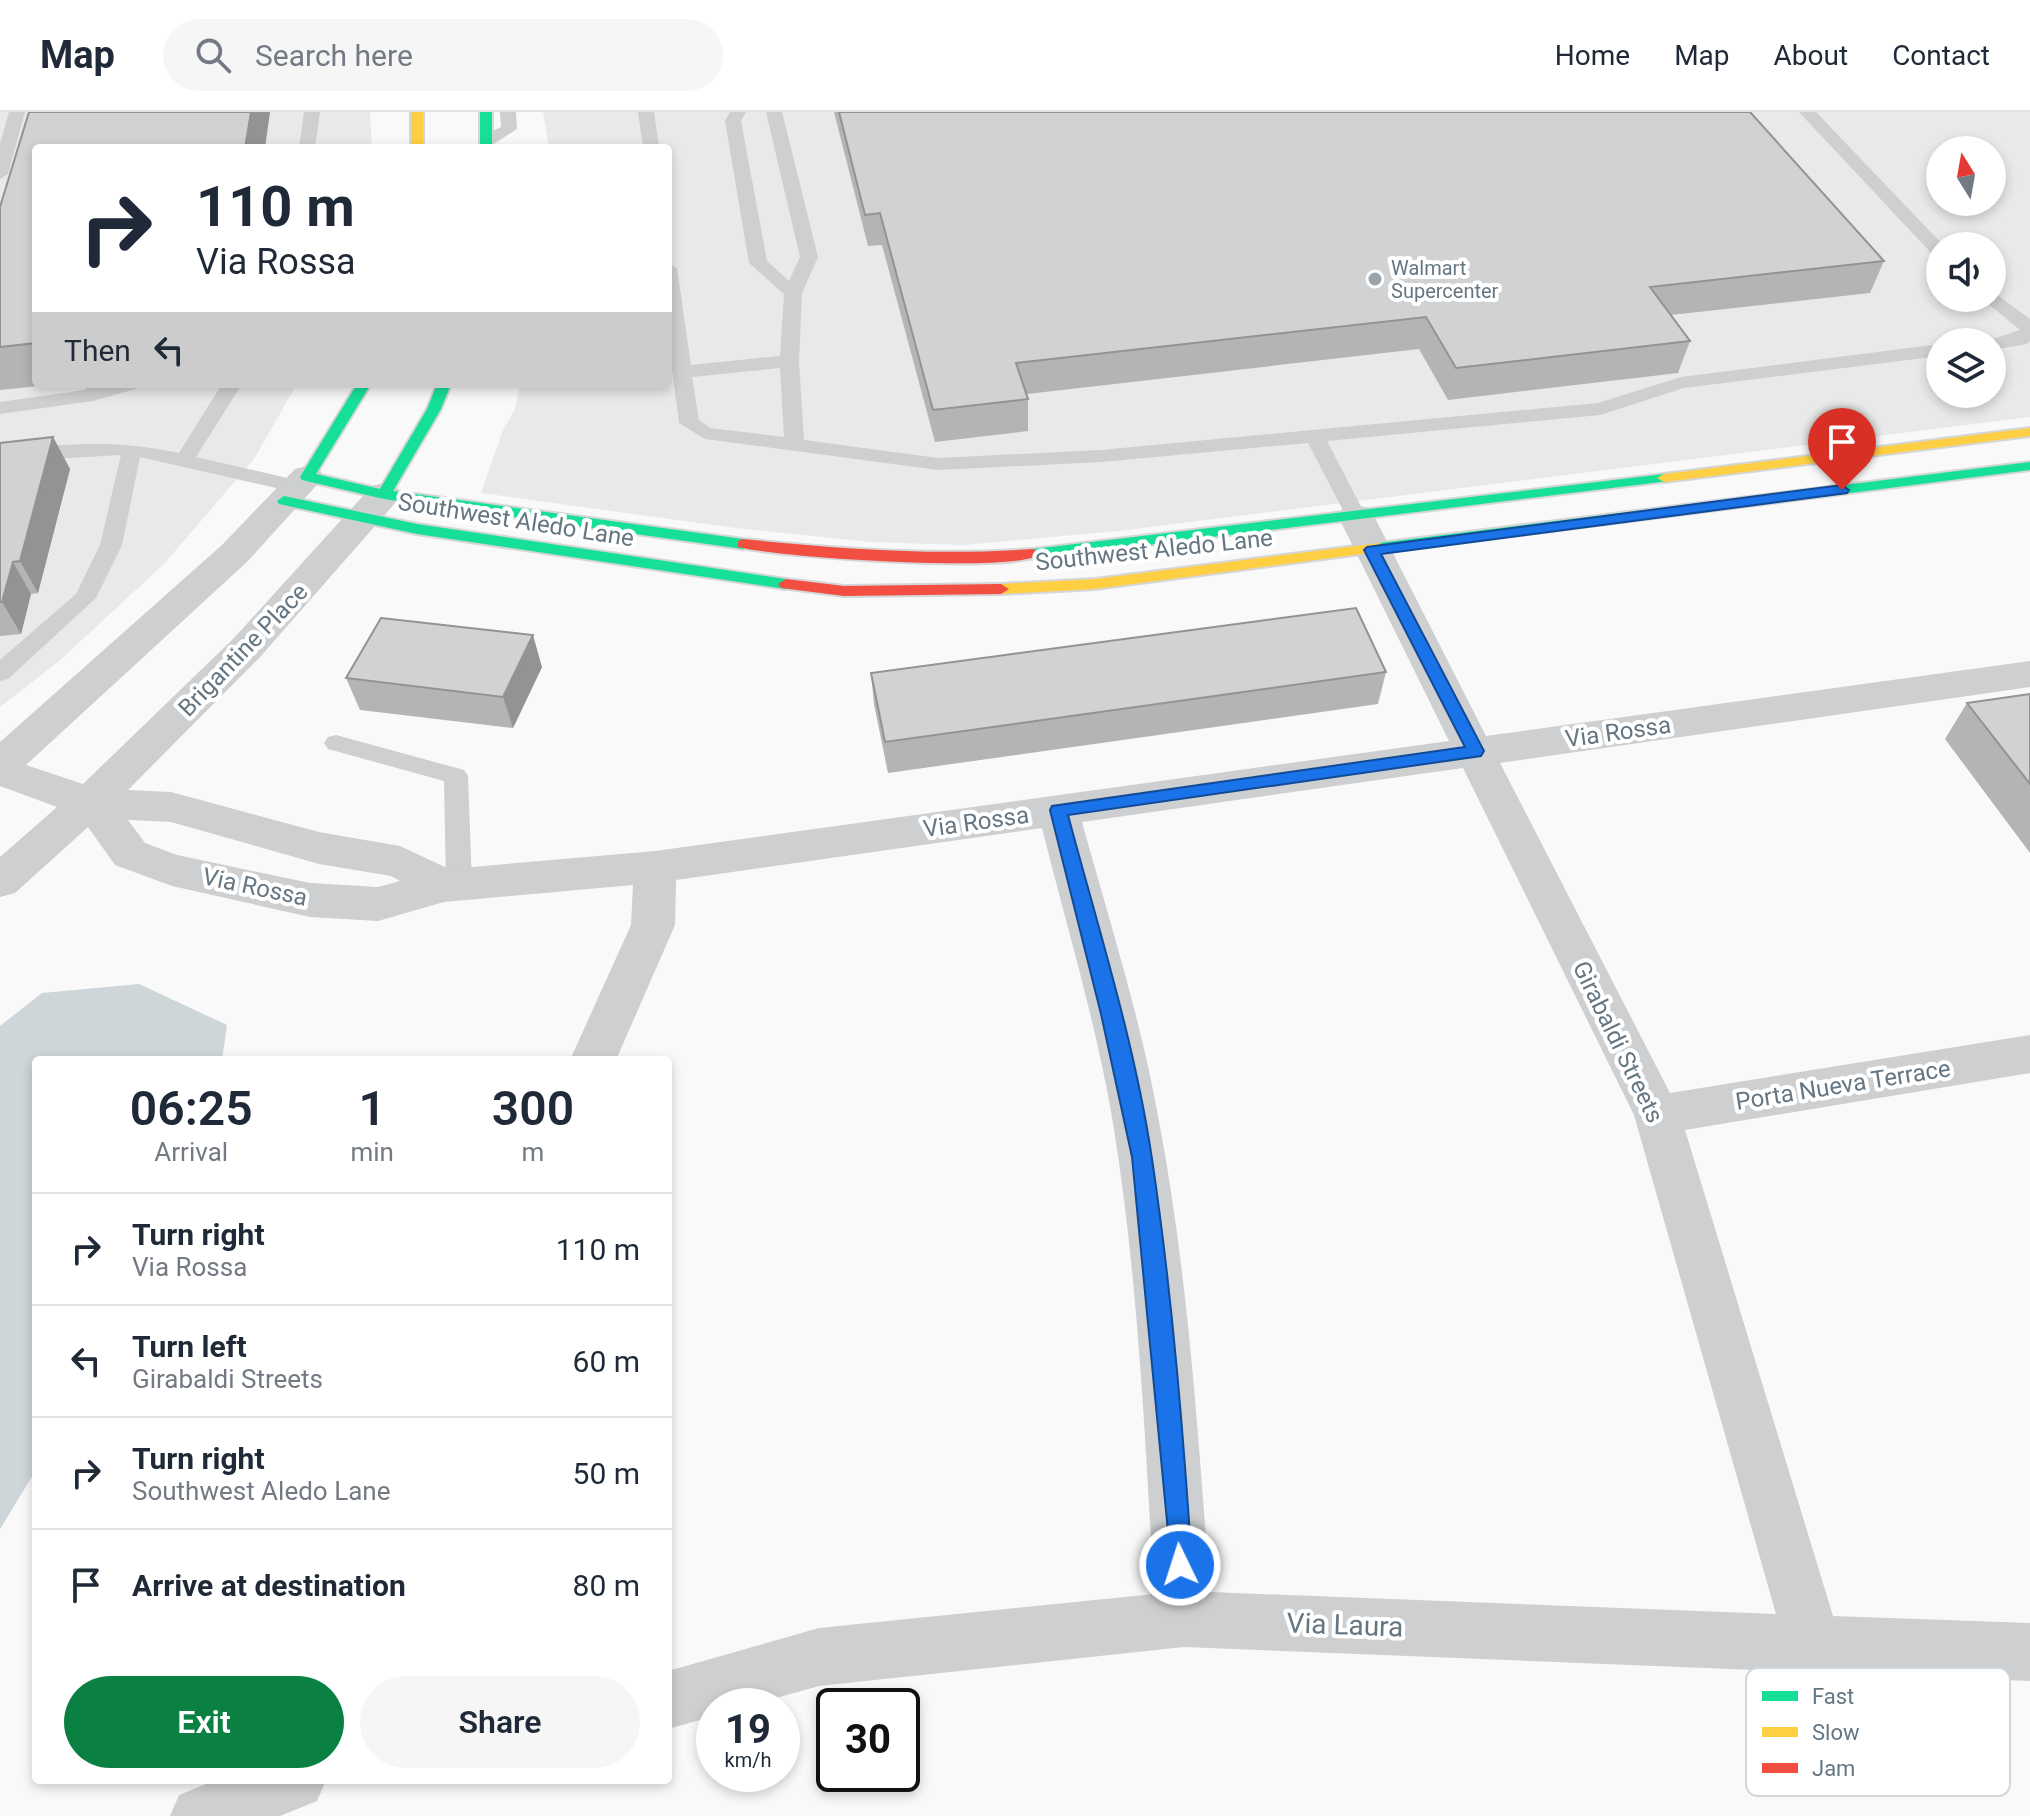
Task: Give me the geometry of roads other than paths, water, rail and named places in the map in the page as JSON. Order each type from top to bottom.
[{"type":"street","points":[[417,112],[417,144]]},
{"type":"street","points":[[486,112],[486,144]]},
{"type":"street","points":[[0,765],[235,553],[296,488],[361,388]]},
{"type":"street","name":"Brigantine Place","points":[[0,881],[92,803],[290,604],[374,506],[434,409],[442,388]]},
{"type":"street","name":"Southwest Aledo Lane","points":[[296,488],[731,578],[844,591],[932,592],[1095,584],[1364,533],[2030,432]]},
{"type":"street","name":"Southwest Aledo Lane","points":[[296,488],[374,506],[867,557],[966,560],[1122,546],[1364,533],[2030,466]]},
{"type":"street","name":"Girabaldi Streets","points":[[1364,533],[1657,1115],[1814,1646]]},
{"type":"street","name":"Via Rossa","points":[[92,803],[130,854],[172,870],[310,900],[378,904],[452,886],[655,867],[2030,674]]},
{"type":"street","points":[[0,771],[92,803],[171,807],[319,848],[400,862],[452,886]]},
{"type":"street","points":[[1058,810],[1111,1014],[1142,1157],[1173,1456],[1184,1619]]},
{"type":"street","points":[[595,1056],[653,925],[655,867]]},
{"type":"street","name":"Porta Nueva Terrace","points":[[1657,1115],[2030,1054]]},
{"type":"street","name":"Via Laura","points":[[672,1699],[819,1657],[1184,1619],[1814,1646],[2030,1652]]},
{"type":"street","points":[[200,1816],[285,1784]]},
{"type":"lane","points":[[0,174],[17,112]]},
{"type":"lane","points":[[308,144],[312,112]]},
{"type":"lane","points":[[487,144],[509,129],[508,112]]},
{"type":"lane","points":[[646,112],[650,144]]},
{"type":"lane","points":[[738,112],[733,121],[758,263],[793,293]]},
{"type":"lane","points":[[774,112],[809,257],[793,293],[789,361],[794,445]]},
{"type":"lane","points":[[1807,112],[1926,237]]},
{"type":"lane","points":[[672,298],[689,423],[705,433],[938,464],[1316,438],[1600,409],[1681,383],[1926,352]]},
{"type":"lane","points":[[2006,309],[2030,330],[2020,340],[2006,342]]},
{"type":"lane","points":[[682,372],[789,361]]},
{"type":"lane","points":[[184,461],[230,388]]},
{"type":"lane","points":[[0,408],[95,389]]},
{"type":"lane","points":[[1316,438],[1364,533]]},
{"type":"lane","points":[[0,456],[76,449],[132,449],[296,488]]},
{"type":"lane","points":[[0,673],[85,598],[111,545],[132,449]]},
{"type":"lane","points":[[336,743],[456,776],[452,886]]},
{"type":"place","name":"Walmart Supercenter","points":[[1375,279]]}]
